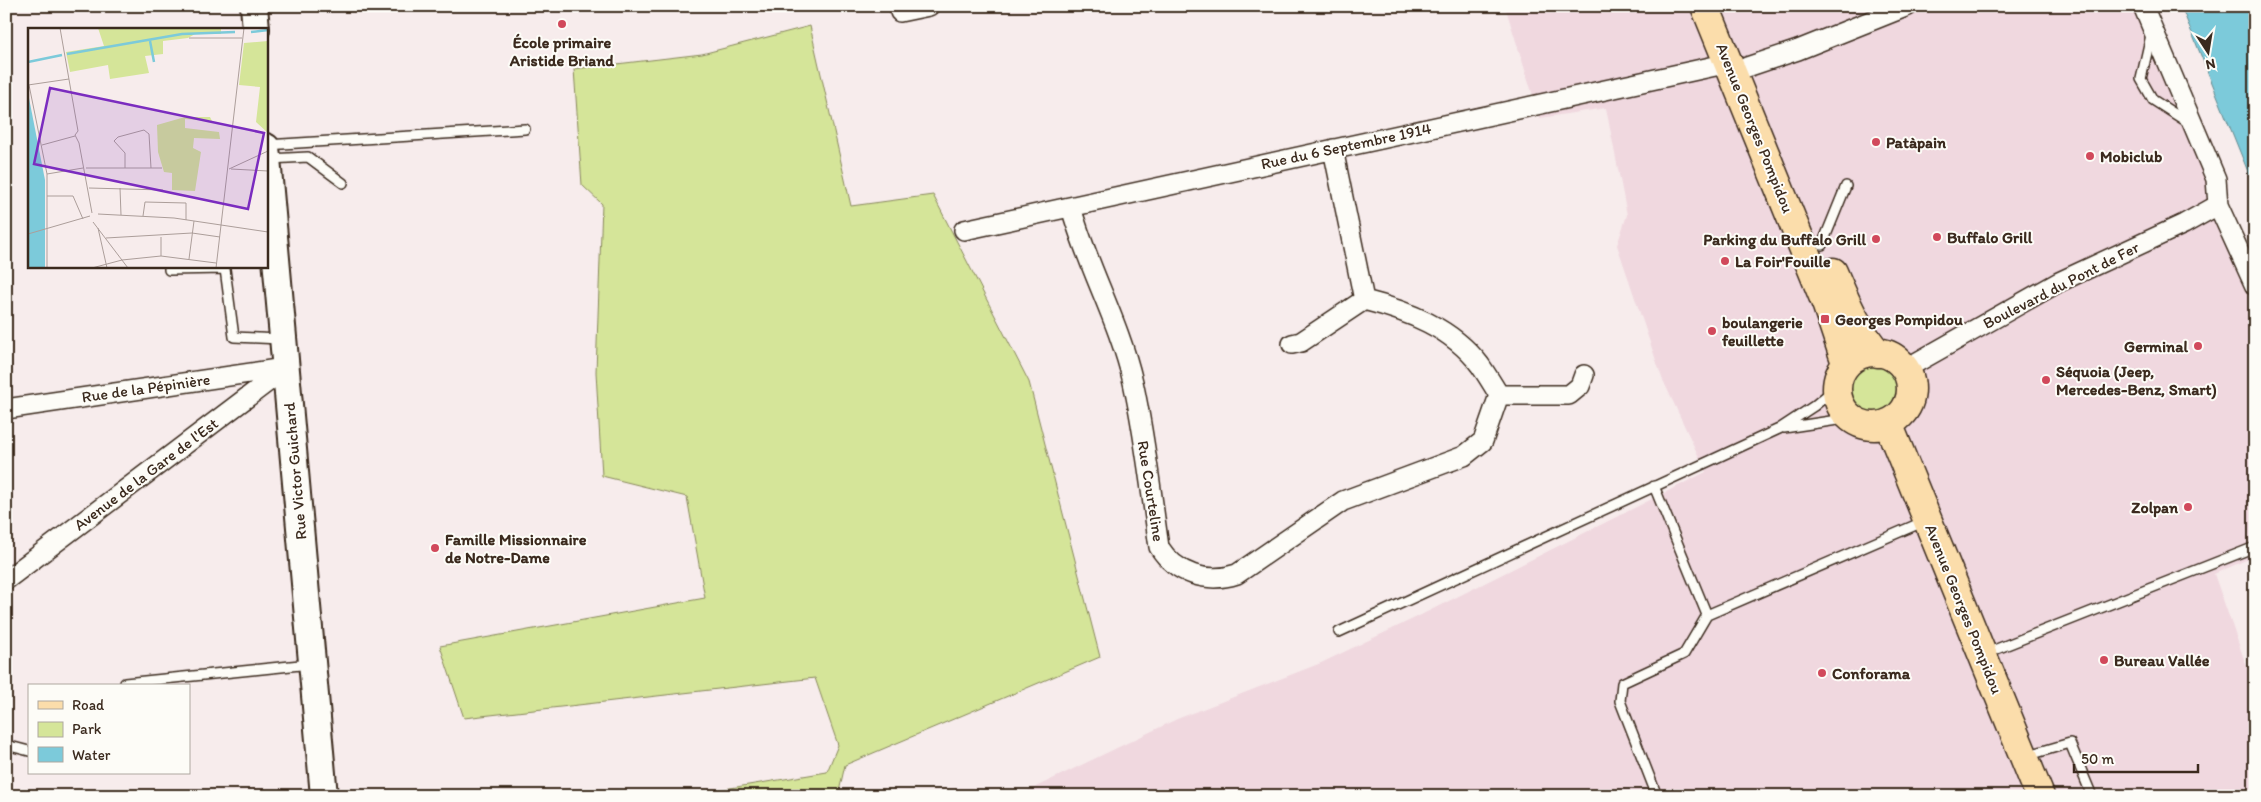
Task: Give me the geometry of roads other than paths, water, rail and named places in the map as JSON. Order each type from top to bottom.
[{"type":"main road","points":[[254,6],[256,28]]},
{"type":"main road","name":"Avenue Georges Pompidou","points":[[1705,6],[1738,65],[1822,245],[1846,303],[1869,342],[1878,353]]},
{"type":"main road","name":"Avenue Georges Pompidou","points":[[1722,6],[1738,65],[1827,306],[1841,375]]},
{"type":"main road","name":"Rue Victor Guichard","points":[[268,178],[270,233],[286,368],[324,796]]},
{"type":"main road","points":[[1870,352],[1878,353],[1892,358],[1905,369],[1911,385],[1910,396],[1905,410],[1888,423],[1873,426],[1851,418],[1840,405],[1841,375],[1857,356],[1870,352]]},
{"type":"main road","name":"Avenue Georges Pompidou","points":[[1888,423],[2040,796]]},
{"type":"street","points":[[900,12],[930,6]]},
{"type":"street","name":"Rue du 6 Septembre 1914","points":[[964,230],[1333,149],[1738,65],[1798,50],[1908,6]]},
{"type":"street","points":[[2143,6],[2196,127],[2216,179],[2218,205],[2255,286]]},
{"type":"street","points":[[1333,149],[1364,300]]},
{"type":"street","name":"Boulevard du Pont de Fer","points":[[1905,369],[2059,282],[2184,224],[2218,205]]},
{"type":"street","name":"Rue Courteline","points":[[1071,207],[1076,225],[1108,305],[1133,381],[1159,547],[1170,561],[1188,573],[1198,577],[1217,578],[1237,574],[1343,501],[1464,456],[1483,441],[1499,395]]},
{"type":"street","points":[[1292,344],[1301,342],[1364,300],[1427,321],[1458,342],[1480,365],[1499,395],[1569,395],[1580,386],[1584,375]]},
{"type":"street","name":"Rue de la Pépinière","points":[[6,409],[286,368]]},
{"type":"street","name":"Avenue de la Gare de l'Est","points":[[6,580],[286,368]]},
{"type":"lane","points":[[2153,28],[2141,78],[2153,100],[2196,127]]},
{"type":"lane","points":[[268,150],[525,129]]},
{"type":"lane","points":[[268,150],[308,157],[343,183]]},
{"type":"lane","points":[[1822,245],[1846,186]]},
{"type":"lane","points":[[169,268],[169,270],[206,268]]},
{"type":"lane","points":[[225,268],[234,337],[283,340]]},
{"type":"lane","points":[[1339,632],[1779,429],[1814,406],[1841,375]]},
{"type":"lane","points":[[1779,429],[1851,418]]},
{"type":"lane","points":[[1654,486],[1707,615]]},
{"type":"lane","points":[[1657,796],[1620,701],[1622,683],[1684,654],[1707,615],[1927,520]]},
{"type":"lane","points":[[1982,655],[2255,548]]},
{"type":"lane","points":[[125,684],[312,664]]},
{"type":"lane","points":[[2023,758],[2070,743],[2092,796]]},
{"type":"lane","points":[[6,745],[28,751]]},
{"type":"water","points":[[2181,6],[2255,6],[2255,189]]},
{"type":"place","name":"École primaire Aristide Briand","points":[[562,24]]},
{"type":"place","name":"Patàpain","points":[[1876,142]]},
{"type":"place","name":"Mobiclub","points":[[2090,156]]},
{"type":"place","name":"Buffalo Grill","points":[[1937,237]]},
{"type":"place","name":"Parking du Buffalo Grill","points":[[1876,239]]},
{"type":"place","name":"La Foir'Fouille","points":[[1725,261]]},
{"type":"place","name":"Georges Pompidou","points":[[1825,319]]},
{"type":"place","name":"boulangerie feuillette","points":[[1712,331]]},
{"type":"place","name":"Germinal","points":[[2198,346]]},
{"type":"place","name":"Séquoia (Jeep, Mercedes-Benz, Smart)","points":[[2046,380]]},
{"type":"place","name":"Zolpan","points":[[2188,507]]},
{"type":"place","name":"Famille Missionnaire de Notre-Dame","points":[[435,548]]},
{"type":"place","name":"Bureau Vallée","points":[[2104,660]]},
{"type":"place","name":"Conforama","points":[[1822,673]]}]
